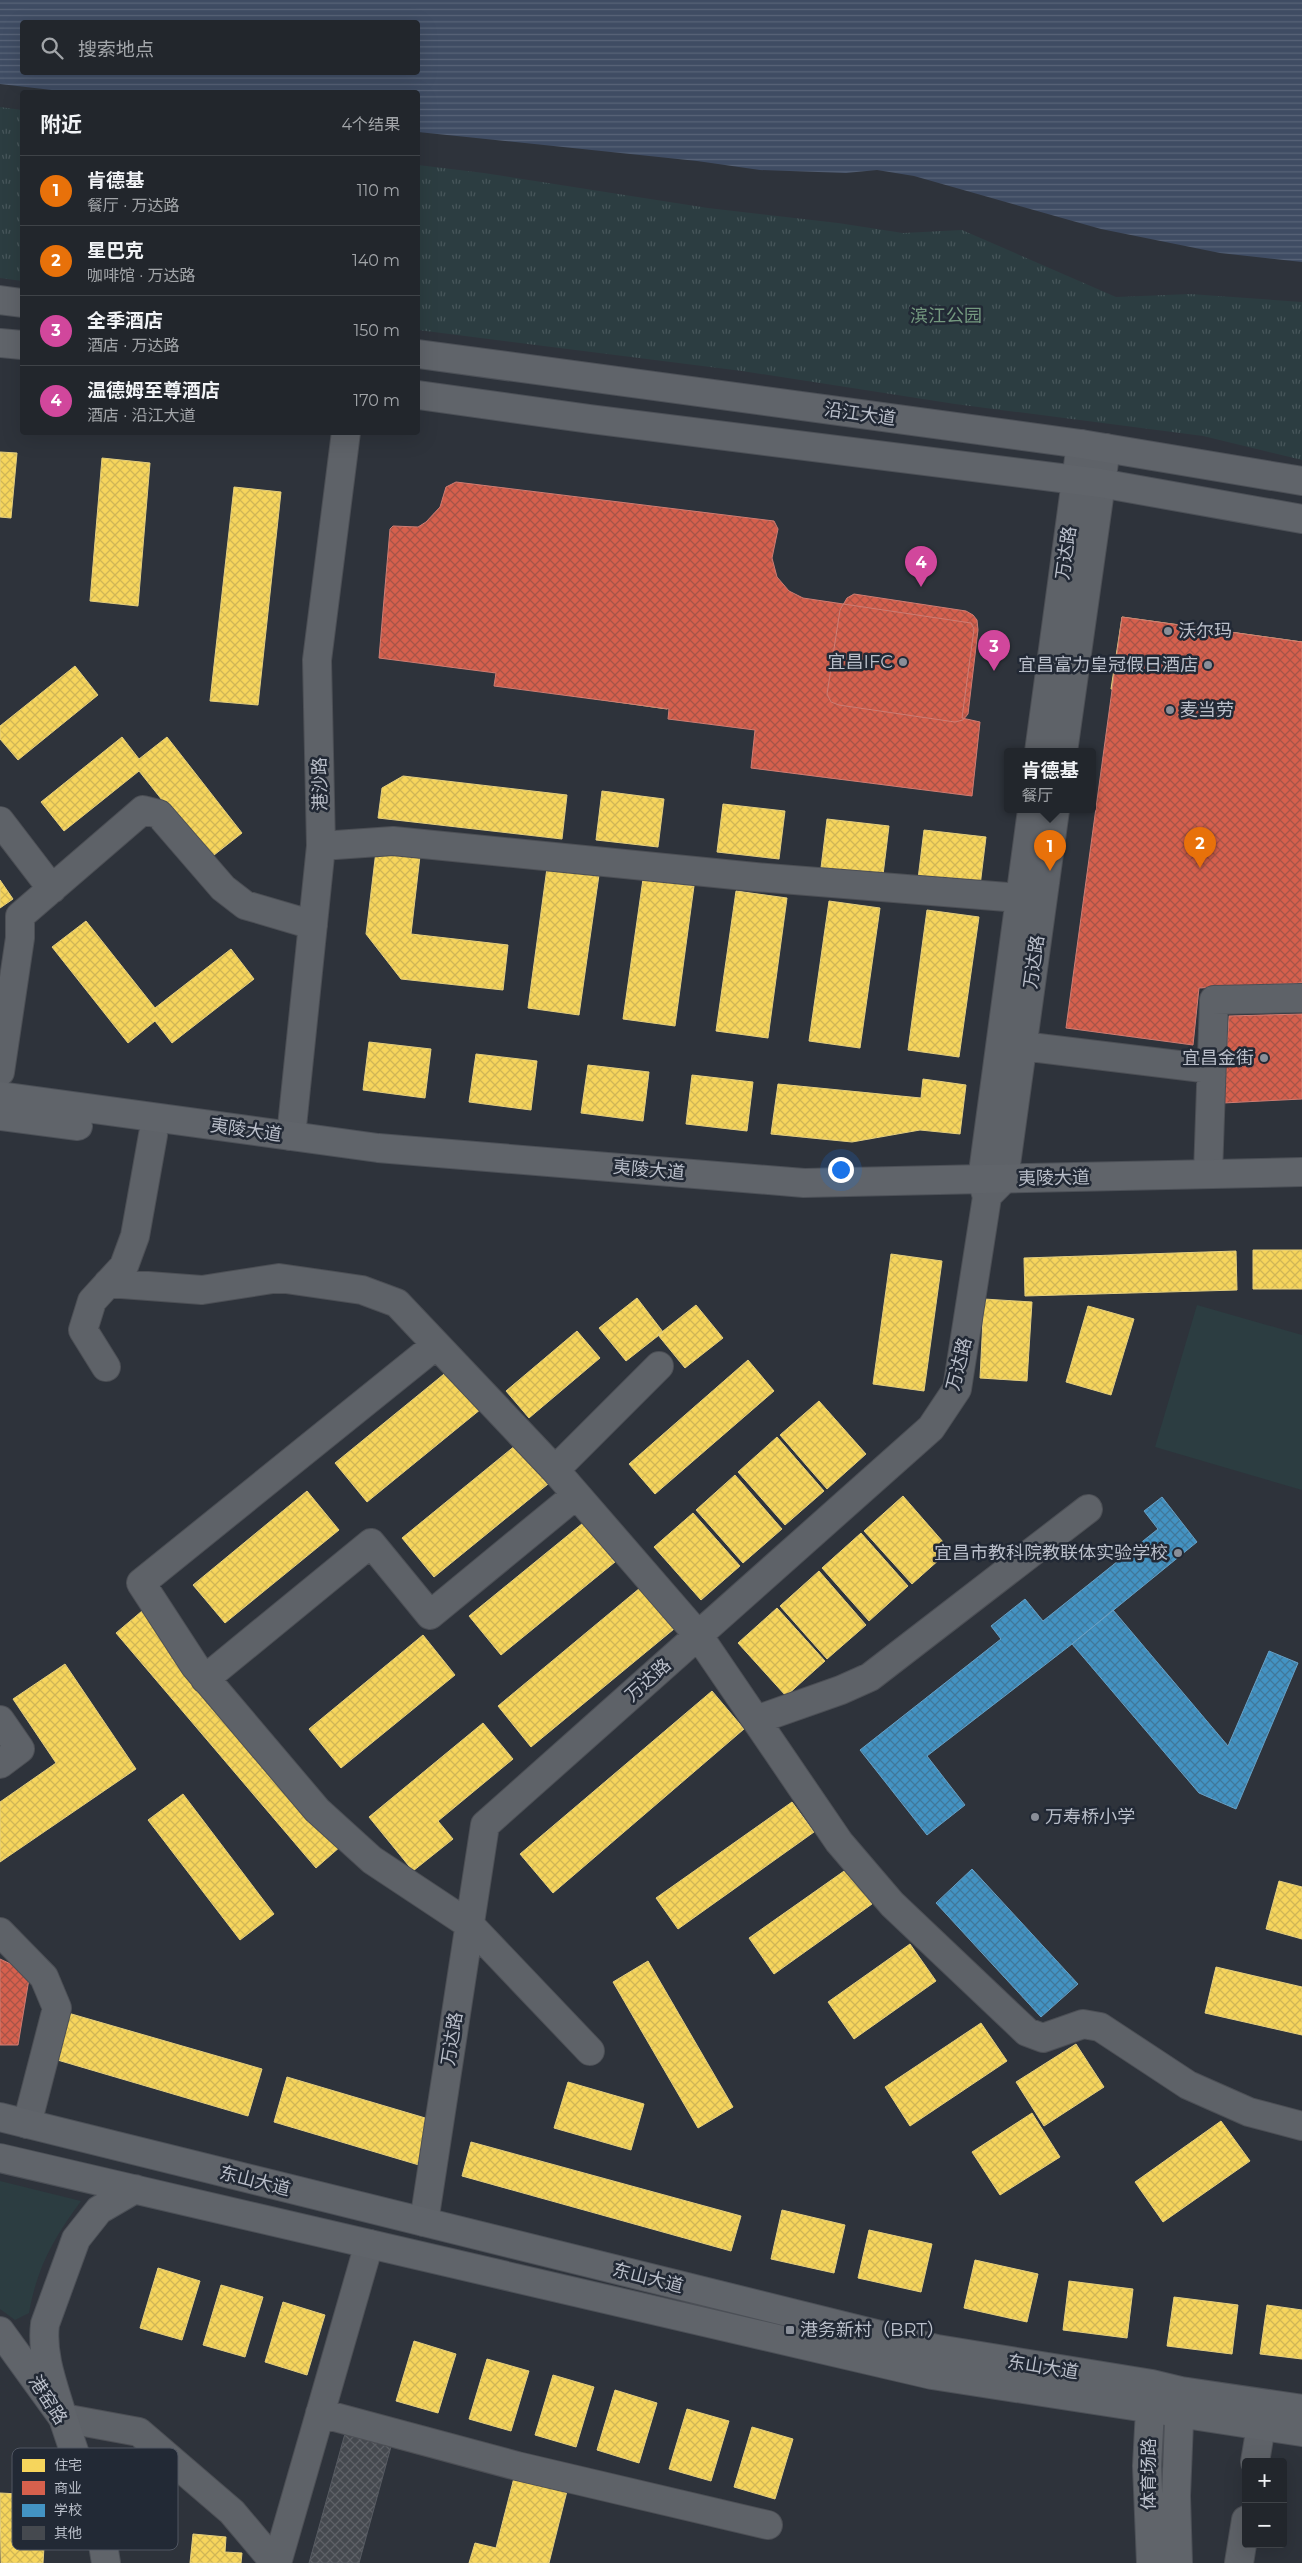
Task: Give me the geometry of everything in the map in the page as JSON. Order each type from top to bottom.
[{"type":"main road","points":[[0,300],[20,303]]},
{"type":"main road","points":[[0,343],[20,345]]},
{"type":"main road","name":"沿江大道","points":[[420,354],[1093,446],[1302,480]]},
{"type":"main road","points":[[420,395],[590,419],[1088,482],[1302,518]]},
{"type":"main road","name":"夷陵大道","points":[[0,1096],[378,1148],[804,1183],[1302,1189]]},
{"type":"main road","name":"夷陵大道","points":[[0,1116],[416,1168],[806,1198],[991,1185],[1208,1174],[1302,1172]]},
{"type":"main road","name":"东山大道","points":[[0,2118],[937,2349],[1180,2403],[1261,2426],[1302,2432]]},
{"type":"main road","name":"东山大道","points":[[0,2158],[932,2375],[1151,2397]]},
{"type":"main road","points":[[63,2418],[45,2357],[43,2338],[45,2324],[76,2239],[99,2210],[135,2189]]},
{"type":"main road","name":"港窑路","points":[[0,2331],[63,2418],[73,2448]]},
{"type":"main road","name":"港窑路","points":[[0,2364],[45,2426],[53,2448]]},
{"type":"main road","name":"体育场路","points":[[1151,2397],[1147,2466],[1151,2563]]},
{"type":"main road","name":"东山大道","points":[[1180,2403],[1302,2409]]},
{"type":"main road","name":"体育场路","points":[[1178,2563],[1176,2496],[1180,2403]]},
{"type":"main road","name":"港窑路","points":[[85,2550],[87,2563]]},
{"type":"main road","name":"港窑路","points":[[104,2550],[106,2563]]},
{"type":"street","name":"港沙路","points":[[290,1136],[321,846],[317,660],[346,435]]},
{"type":"street","name":"万达路","points":[[1040,748],[1093,446]]},
{"type":"street","name":"万达路","points":[[1063,748],[1088,482]]},
{"type":"street","points":[[0,1072],[20,938],[20,916],[143,810],[159,814],[223,888],[245,905],[313,925]]},
{"type":"street","name":"万达路","points":[[991,1185],[1020,898],[1032,813]]},
{"type":"street","name":"万达路","points":[[424,2222],[485,1825],[931,1428],[957,1388],[991,1185],[1022,1046],[1055,813]]},
{"type":"street","points":[[0,821],[52,888]]},
{"type":"street","points":[[321,846],[393,842],[755,877],[1020,898]]},
{"type":"street","points":[[1208,1174],[1214,1000],[1302,998]]},
{"type":"street","points":[[1022,1046],[1212,1069]]},
{"type":"street","points":[[106,1367],[83,1330],[92,1301],[124,1266],[136,1236],[152,1135]]},
{"type":"street","points":[[108,1283],[202,1290],[279,1278],[362,1290],[397,1303],[555,1470],[698,1635],[839,1842],[892,1904],[1027,2032],[1044,2038],[1083,2024],[1100,2027],[1188,2085],[1249,2112],[1302,2126]]},
{"type":"street","points":[[436,1345],[141,1583],[206,1679],[317,1810],[372,1860],[470,1925],[590,2051]]},
{"type":"street","points":[[555,1470],[660,1366]]},
{"type":"street","points":[[206,1679],[371,1543],[430,1615],[576,1495]]},
{"type":"street","points":[[756,1720],[841,1690],[870,1677],[1088,1509]]},
{"type":"street","points":[[0,1720],[20,1749],[0,1764]]},
{"type":"street","points":[[0,1932],[44,1977],[57,2008],[27,2124]]},
{"type":"street","points":[[276,2563],[369,2244]]},
{"type":"street","points":[[320,2414],[517,2466],[768,2525]]},
{"type":"street","points":[[63,2418],[139,2432],[158,2448]]},
{"type":"street","points":[[1256,2458],[1261,2426]]},
{"type":"street","points":[[178,2466],[232,2512],[276,2563]]},
{"type":"street","points":[[1239,2563],[1242,2545]]},
{"type":"green space","points":[[0,107],[20,110],[20,281],[0,278]]},
{"type":"green space","name":"滨江公园","points":[[420,165],[484,173],[708,208],[838,223],[903,233],[962,230],[1116,297],[1190,294],[1302,302],[1302,460],[1203,436],[955,404],[742,371],[420,330]]},
{"type":"green space","points":[[1197,1305],[1302,1335],[1302,1490],[1155,1447]]},
{"type":"green space","points":[[0,2181],[81,2201],[48,2254],[32,2296],[29,2313],[15,2320],[0,2309]]},
{"type":"water","points":[[0,0],[1302,0],[1302,262],[1220,253],[1101,229],[914,176],[877,170],[846,173],[760,170],[697,161],[420,132],[420,90],[52,90],[0,84]]},
{"type":"building: 住宅","points":[[0,452],[17,453],[11,518],[0,517]]},
{"type":"building: 住宅","points":[[102,458],[150,463],[138,606],[90,601]]},
{"type":"building: 住宅","points":[[234,487],[281,492],[258,705],[210,701]]},
{"type":"building: 住宅","points":[[407,593],[504,607],[495,672],[397,659]]},
{"type":"building: 住宅","name":"宜昌富力皇冠假日酒店","points":[[1122,617],[1302,642],[1302,719],[1111,689]]},
{"type":"building: 住宅","points":[[578,631],[676,644],[667,709],[569,695]]},
{"type":"building: 住宅","points":[[75,666],[98,695],[18,760],[0,739],[0,726]]},
{"type":"building: 住宅","points":[[122,737],[139,759],[167,737],[242,833],[209,859],[139,771],[64,831],[41,802]]},
{"type":"building: 住宅","points":[[403,776],[567,795],[562,839],[378,818],[382,788]]},
{"type":"building: 住宅","points":[[602,791],[664,799],[658,847],[596,840]]},
{"type":"building: 住宅","points":[[723,804],[785,811],[779,859],[717,852]]},
{"type":"building: 住宅","points":[[827,819],[889,826],[883,875],[821,868]]},
{"type":"building: 住宅","points":[[924,830],[986,837],[980,886],[918,879]]},
{"type":"building: 住宅","points":[[376,851],[420,856],[411,934],[508,945],[503,990],[401,979],[366,934]]},
{"type":"building: 住宅","points":[[547,868],[599,875],[579,1015],[528,1008]]},
{"type":"building: 住宅","points":[[643,879],[694,886],[675,1026],[623,1019]]},
{"type":"building: 住宅","points":[[0,880],[13,899],[0,908]]},
{"type":"building: 住宅","points":[[736,891],[787,898],[768,1038],[716,1031]]},
{"type":"building: 住宅","points":[[829,901],[880,908],[860,1048],[809,1041]]},
{"type":"building: 住宅","points":[[927,910],[979,917],[959,1057],[908,1050]]},
{"type":"building: 住宅","points":[[86,921],[155,1008],[231,949],[254,979],[172,1043],[155,1021],[128,1043],[52,947]]},
{"type":"building: 住宅","points":[[369,1042],[431,1049],[425,1098],[363,1090]]},
{"type":"building: 住宅","points":[[476,1054],[537,1061],[531,1110],[469,1102]]},
{"type":"building: 住宅","points":[[588,1065],[649,1072],[643,1121],[581,1113]]},
{"type":"building: 住宅","points":[[692,1075],[753,1082],[747,1131],[686,1124]]},
{"type":"building: 住宅","points":[[923,1079],[966,1085],[960,1134],[920,1130],[852,1142],[771,1134],[778,1084],[921,1098]]},
{"type":"building: 住宅","points":[[1253,1250],[1302,1250],[1302,1289],[1253,1289]]},
{"type":"building: 住宅","points":[[1236,1251],[1237,1290],[1025,1296],[1024,1258]]},
{"type":"building: 住宅","points":[[891,1254],[942,1261],[924,1391],[873,1384]]},
{"type":"building: 住宅","points":[[637,1298],[663,1332],[626,1361],[599,1328]]},
{"type":"building: 住宅","points":[[984,1299],[1032,1302],[1027,1381],[980,1378]]},
{"type":"building: 住宅","points":[[696,1305],[723,1338],[685,1368],[658,1335]]},
{"type":"building: 住宅","points":[[1088,1306],[1134,1319],[1111,1395],[1066,1382]]},
{"type":"building: 住宅","points":[[577,1331],[600,1358],[529,1418],[506,1391]]},
{"type":"building: 住宅","points":[[748,1360],[774,1391],[655,1494],[629,1464]]},
{"type":"building: 住宅","points":[[449,1370],[481,1409],[367,1502],[335,1463]]},
{"type":"building: 住宅","points":[[819,1401],[866,1454],[827,1489],[780,1435]]},
{"type":"building: 住宅","points":[[777,1437],[824,1491],[785,1525],[738,1472]]},
{"type":"building: 住宅","points":[[516,1445],[548,1484],[434,1577],[402,1538]]},
{"type":"building: 住宅","points":[[735,1475],[782,1529],[743,1563],[696,1510]]},
{"type":"building: 住宅","points":[[307,1491],[339,1530],[225,1623],[193,1585]]},
{"type":"building: 住宅","points":[[903,1496],[950,1550],[912,1584],[864,1531]]},
{"type":"building: 住宅","points":[[693,1513],[740,1566],[701,1600],[654,1547]]},
{"type":"building: 住宅","points":[[583,1523],[615,1562],[501,1655],[469,1616]]},
{"type":"building: 住宅","points":[[861,1533],[908,1586],[869,1621],[822,1568]]},
{"type":"building: 住宅","points":[[819,1571],[866,1625],[827,1659],[780,1606]]},
{"type":"building: 住宅","points":[[640,1588],[674,1629],[531,1747],[498,1706]]},
{"type":"building: 住宅","points":[[777,1608],[825,1661],[786,1696],[738,1643]]},
{"type":"building: 住宅","points":[[142,1611],[341,1846],[316,1868],[116,1633]]},
{"type":"building: 住宅","points":[[423,1635],[455,1675],[341,1768],[309,1729]]},
{"type":"building: 住宅","points":[[65,1664],[136,1769],[0,1862],[0,1802],[56,1763],[13,1699]]},
{"type":"building: 住宅","points":[[712,1691],[744,1729],[553,1893],[520,1854]]},
{"type":"building: 住宅","points":[[483,1723],[513,1759],[438,1821],[453,1839],[413,1871],[369,1817]]},
{"type":"building: 住宅","points":[[183,1794],[274,1914],[240,1940],[148,1820]]},
{"type":"building: 住宅","points":[[792,1802],[814,1832],[678,1929],[656,1898]]},
{"type":"building: 住宅","points":[[847,1869],[872,1904],[774,1974],[749,1938]]},
{"type":"building: 住宅","points":[[1279,1881],[1302,1887],[1302,1939],[1266,1929]]},
{"type":"building: 住宅","points":[[910,1944],[936,1981],[854,2039],[828,2002]]},
{"type":"building: 住宅","points":[[648,1961],[733,2107],[698,2128],[613,1982]]},
{"type":"building: 住宅","points":[[1216,1967],[1302,1987],[1302,2035],[1205,2013]]},
{"type":"building: 住宅","points":[[68,2013],[262,2069],[248,2116],[54,2059]]},
{"type":"building: 住宅","points":[[981,2023],[1007,2061],[910,2126],[885,2087]]},
{"type":"building: 住宅","points":[[1076,2044],[1104,2087],[1044,2126],[1016,2082]]},
{"type":"building: 住宅","points":[[287,2077],[432,2120],[419,2165],[274,2122]]},
{"type":"building: 住宅","points":[[568,2082],[644,2104],[631,2150],[554,2128]]},
{"type":"building: 住宅","points":[[1032,2113],[1060,2157],[1000,2195],[972,2152]]},
{"type":"building: 住宅","points":[[1221,2121],[1250,2161],[1163,2222],[1135,2182]]},
{"type":"building: 住宅","points":[[471,2142],[741,2216],[731,2251],[462,2176]]},
{"type":"building: 住宅","points":[[782,2210],[845,2225],[834,2273],[771,2259]]},
{"type":"building: 住宅","points":[[869,2230],[932,2244],[921,2292],[858,2278]]},
{"type":"building: 住宅","points":[[975,2260],[1038,2274],[1027,2322],[964,2308]]},
{"type":"building: 住宅","points":[[158,2268],[200,2281],[182,2340],[140,2328]]},
{"type":"building: 住宅","points":[[1069,2281],[1133,2289],[1127,2338],[1063,2330]]},
{"type":"building: 住宅","points":[[221,2285],[263,2297],[245,2357],[203,2345]]},
{"type":"building: 住宅","points":[[1174,2297],[1238,2305],[1232,2354],[1167,2346]]},
{"type":"building: 住宅","points":[[283,2302],[325,2315],[307,2375],[265,2362]]},
{"type":"building: 住宅","points":[[1267,2305],[1302,2310],[1302,2359],[1260,2354]]},
{"type":"building: 住宅","points":[[414,2341],[456,2354],[438,2413],[396,2401]]},
{"type":"building: 住宅","points":[[487,2359],[529,2371],[511,2431],[469,2419]]},
{"type":"building: 住宅","points":[[553,2375],[594,2387],[576,2447],[535,2435]]},
{"type":"building: 住宅","points":[[615,2390],[657,2403],[639,2463],[597,2450]]},
{"type":"building: 住宅","points":[[687,2409],[729,2421],[711,2481],[669,2469]]},
{"type":"building: 住宅","points":[[752,2427],[793,2439],[775,2499],[734,2487]]},
{"type":"building: 住宅","points":[[517,2466],[570,2479],[549,2563],[469,2563],[475,2543],[496,2548]]},
{"type":"building: 住宅","points":[[0,2493],[12,2494],[12,2550],[44,2550],[43,2563],[1,2563]]},
{"type":"building: 住宅","points":[[193,2534],[226,2537],[225,2552],[242,2553],[241,2563],[190,2563]]},
{"type":"building: 商业","points":[[456,482],[774,521],[778,529],[772,558],[777,577],[789,591],[803,598],[971,623],[974,629],[962,718],[980,722],[972,796],[751,768],[755,730],[668,719],[669,709],[494,686],[496,673],[379,658],[390,529],[393,526],[418,527],[426,522],[440,507],[446,487]]},
{"type":"building: 商业","name":"宜昌IFC","points":[[854,594],[966,611],[973,615],[977,620],[978,630],[968,714],[963,720],[955,722],[839,705],[831,702],[827,694],[840,610],[847,598]]},
{"type":"building: 商业","points":[[1122,617],[1302,642],[1302,983],[1199,988],[1193,1045],[1066,1028]]},
{"type":"building: 商业","name":"宜昌金街","points":[[1302,1014],[1302,1099],[1223,1103],[1229,1016]]},
{"type":"building: 商业","points":[[0,1959],[30,1973],[18,2045],[0,2045]]},
{"type":"building: 学校","points":[[1162,1497],[1197,1542],[1072,1644],[927,1756],[965,1805],[927,1835],[860,1750],[1001,1639],[991,1626],[1025,1599],[1043,1621],[1158,1529],[1144,1511]]},
{"type":"building: 学校","points":[[1113,1610],[1228,1746],[1269,1651],[1298,1663],[1236,1809],[1199,1793],[1072,1644]]},
{"type":"building: 学校","points":[[972,1869],[1078,1984],[1041,2017],[936,1903]]},
{"type":"building: 其他","points":[[346,2430],[392,2443],[359,2563],[309,2563]]},
{"type":"place","name":"温德姆至尊酒店","points":[[921,587]]},
{"type":"place","name":"沃尔玛","points":[[1168,631]]},
{"type":"place","name":"宜昌IFC","points":[[903,662]]},
{"type":"place","name":"宜昌富力皇冠假日酒店","points":[[1208,665]]},
{"type":"place","name":"全季酒店","points":[[994,671]]},
{"type":"place","name":"麦当劳","points":[[1170,710]]},
{"type":"place","name":"星巴克","points":[[1200,868]]},
{"type":"place","name":"肯德基","points":[[1050,871]]},
{"type":"place","name":"宜昌金街","points":[[1264,1058]]},
{"type":"place","name":"宜昌市教科院教联体实验学校","points":[[1178,1553]]},
{"type":"place","name":"万寿桥小学","points":[[1035,1817]]},
{"type":"place","name":"港务新村（BRT）","points":[[790,2330]]}]
